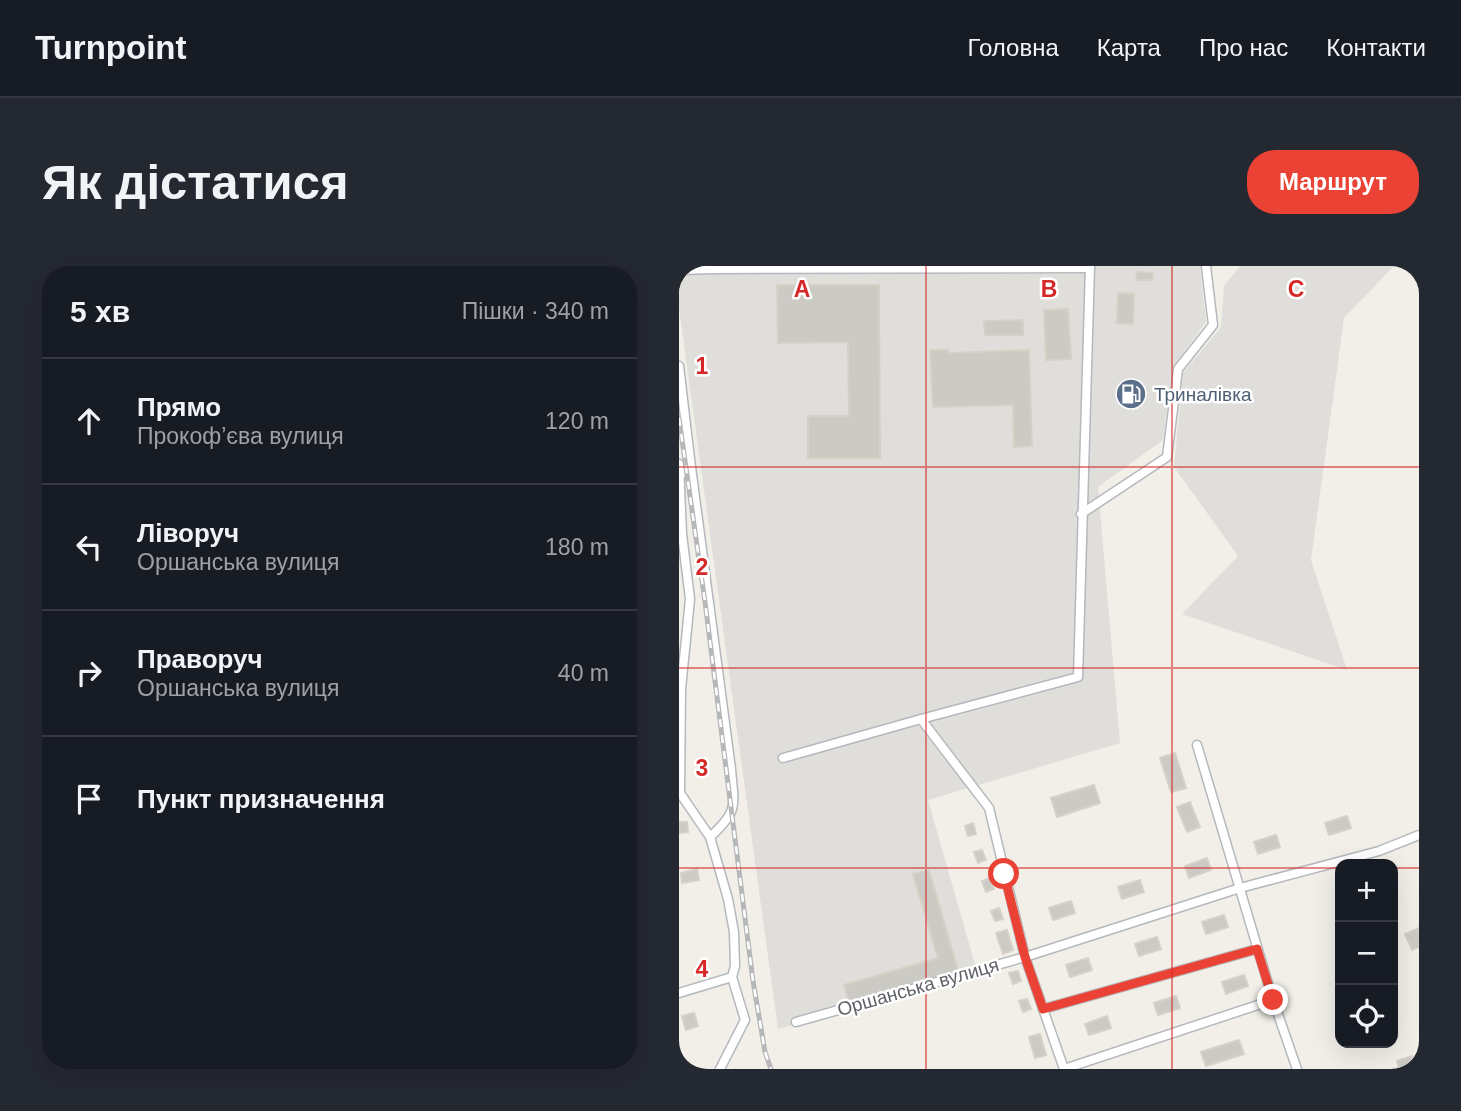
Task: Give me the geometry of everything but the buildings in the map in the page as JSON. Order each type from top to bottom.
[{"type":"street","points":[[1081,514],[1167,457],[1178,369],[1213,325],[1206,266]]},
{"type":"street","points":[[679,270],[712,267],[1090,267],[1078,677],[783,758]]},
{"type":"street","points":[[679,366],[734,809],[728,820],[710,837]]},
{"type":"street","points":[[679,464],[682,534],[690,599],[681,689],[680,793],[710,837],[728,899],[734,932],[735,966],[732,977],[745,1020],[720,1069]]},
{"type":"street","points":[[680,475],[691,467]]},
{"type":"street","points":[[921,719],[989,808],[1025,957],[1064,1069],[1273,1000]]},
{"type":"street","points":[[1197,745],[1257,949],[1297,1069]]},
{"type":"street","name":"Оршанська вулиця","points":[[796,1022],[1025,957],[1240,888],[1379,851],[1419,835]]},
{"type":"street","points":[[1043,1009],[1257,949]]},
{"type":"street","points":[[679,993],[732,977]]},
{"type":"shaded area","points":[[1083,266],[1200,266],[1206,322],[1172,368],[1163,440],[1098,487],[1120,743],[928,800],[978,975],[778,1029],[679,308],[679,274],[1076,274]]},
{"type":"shaded area","points":[[1240,266],[1394,266],[1344,318],[1311,560],[1347,670],[1182,614],[1238,556],[1174,467],[1183,373],[1221,327],[1224,286]]},
{"type":"railway","points":[[679,418],[753,981],[765,1052],[771,1069]]},
{"type":"place","name":"Триналівка","points":[[1131,394]]},
{"type":"route","points":[[1004,874],[1025,957],[1043,1009],[1257,949],[1273,1000]]}]
